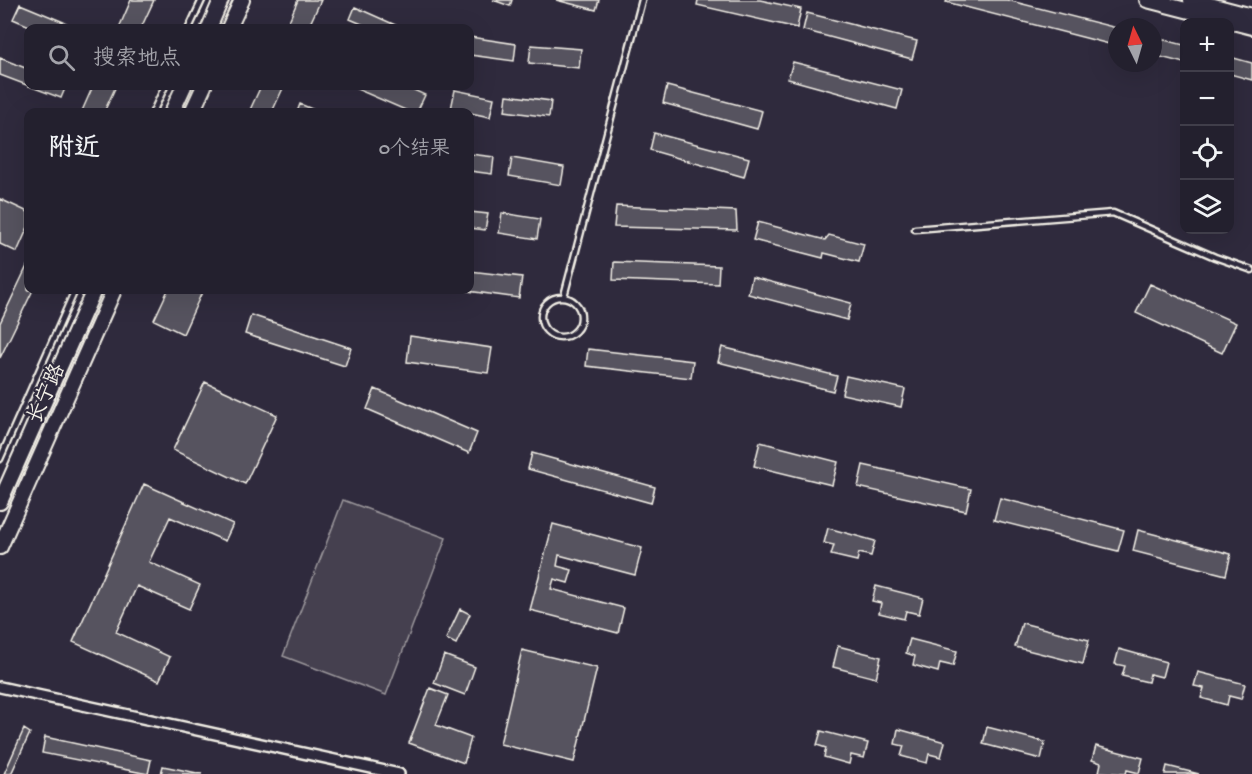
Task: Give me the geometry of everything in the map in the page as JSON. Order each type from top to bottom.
[{"type":"main road","points":[[210,24],[221,0]]},
{"type":"main road","points":[[231,24],[242,0]]},
{"type":"main road","points":[[1147,0],[1252,27]]},
{"type":"main road","points":[[1191,0],[1252,16]]},
{"type":"main road","points":[[174,108],[182,90]]},
{"type":"main road","points":[[194,108],[202,90]]},
{"type":"main road","name":"长宁路","points":[[0,502],[92,294]]},
{"type":"main road","name":"长宁路","points":[[0,547],[112,294]]},
{"type":"street","points":[[0,687],[399,774]]},
{"type":"lane","points":[[191,24],[202,0]]},
{"type":"lane","points":[[564,296],[642,0]]},
{"type":"lane","points":[[155,108],[163,90]]},
{"type":"lane","points":[[915,230],[1113,213],[1215,257],[1252,270]]},
{"type":"lane","points":[[0,459],[73,294]]},
{"type":"lane","points":[[564,296],[578,304],[581,320],[573,334],[557,338],[543,329],[540,313],[548,300],[564,296]]},
{"type":"shaded area","points":[[343,500],[446,538],[386,695],[283,656]]},
{"type":"building","points":[[131,0],[154,0],[143,24],[121,24]]},
{"type":"building","points":[[298,0],[321,0],[310,24],[288,24]]},
{"type":"building","points":[[493,0],[512,0],[510,6]]},
{"type":"building","points":[[556,0],[599,0],[596,10]]},
{"type":"building","points":[[698,0],[760,0],[801,9],[797,28],[697,5]]},
{"type":"building","points":[[947,0],[1007,0],[1108,26],[1108,44],[946,2]]},
{"type":"building","points":[[20,4],[68,24],[25,24],[13,19]]},
{"type":"building","points":[[355,7],[393,24],[362,24],[350,19]]},
{"type":"building","points":[[807,13],[917,41],[912,59],[803,30]]},
{"type":"building","points":[[474,38],[516,44],[514,61],[474,56]]},
{"type":"building","points":[[1162,39],[1180,44],[1180,62],[1162,57]]},
{"type":"building","points":[[531,45],[581,49],[579,68],[529,63]]},
{"type":"building","points":[[0,58],[24,67],[24,84],[0,75]]},
{"type":"building","points":[[1234,58],[1252,63],[1252,80],[1234,75]]},
{"type":"building","points":[[793,62],[902,90],[897,109],[788,79]]},
{"type":"building","points":[[667,86],[762,111],[757,129],[663,103]]},
{"type":"building","points":[[40,90],[64,90],[61,98]]},
{"type":"building","points":[[91,90],[114,90],[106,108],[83,108]]},
{"type":"building","points":[[259,90],[282,90],[274,108],[251,108]]},
{"type":"building","points":[[359,90],[414,90],[425,95],[419,108],[401,108]]},
{"type":"building","points":[[455,90],[494,98],[490,117],[474,114],[474,108],[451,108]]},
{"type":"building","points":[[507,95],[551,101],[549,117],[505,111]]},
{"type":"building","points":[[654,133],[749,158],[744,177],[650,150]]},
{"type":"building","points":[[474,154],[494,157],[492,174],[474,172]]},
{"type":"building","points":[[512,158],[564,167],[561,185],[509,176]]},
{"type":"building","points":[[0,199],[24,210],[24,236],[17,252],[0,244]]},
{"type":"building","points":[[616,206],[736,211],[737,230],[614,227]]},
{"type":"building","points":[[474,212],[488,214],[485,230],[474,229]]},
{"type":"building","points":[[502,213],[540,219],[537,239],[499,233]]},
{"type":"building","points":[[758,222],[825,240],[829,235],[864,244],[859,262],[824,253],[823,258],[753,240]]},
{"type":"building","points":[[614,262],[719,266],[718,284],[613,280]]},
{"type":"building","points":[[474,271],[522,277],[519,298],[474,292]]},
{"type":"building","points":[[24,272],[24,294],[31,294],[0,358],[0,323]]},
{"type":"building","points":[[752,277],[851,303],[847,320],[748,294]]},
{"type":"building","points":[[1150,284],[1236,323],[1222,353],[1136,313]]},
{"type":"building","points":[[166,294],[201,294],[183,334],[154,320]]},
{"type":"building","points":[[251,315],[351,348],[345,366],[245,334]]},
{"type":"building","points":[[410,336],[492,348],[488,373],[407,362]]},
{"type":"building","points":[[722,347],[837,376],[833,391],[718,362]]},
{"type":"building","points":[[588,349],[693,361],[691,378],[586,366]]},
{"type":"building","points":[[846,376],[905,389],[901,407],[842,394]]},
{"type":"building","points":[[205,382],[277,415],[245,484],[173,450]]},
{"type":"building","points":[[375,389],[477,433],[469,453],[367,409]]},
{"type":"building","points":[[760,442],[838,462],[832,485],[754,466]]},
{"type":"building","points":[[532,453],[655,487],[651,503],[528,469]]},
{"type":"building","points":[[863,465],[971,489],[966,511],[858,487]]},
{"type":"building","points":[[144,484],[233,524],[225,541],[170,517],[149,562],[200,585],[189,609],[137,586],[116,632],[170,657],[159,681],[73,642]]},
{"type":"building","points":[[1000,498],[1124,530],[1118,551],[994,520]]},
{"type":"building","points":[[553,524],[642,548],[635,575],[559,555],[557,566],[572,570],[568,583],[554,579],[551,589],[624,608],[618,633],[530,610]]},
{"type":"building","points":[[828,528],[875,541],[871,556],[859,553],[857,561],[831,555],[834,545],[824,543]]},
{"type":"building","points":[[1138,530],[1231,554],[1226,575],[1133,551]]},
{"type":"building","points":[[876,586],[923,598],[919,614],[906,611],[904,619],[879,613],[881,603],[872,601]]},
{"type":"building","points":[[460,609],[470,614],[456,644],[446,639]]},
{"type":"building","points":[[1022,623],[1089,640],[1083,664],[1015,647]]},
{"type":"building","points":[[910,639],[957,651],[953,666],[940,663],[938,672],[913,665],[915,656],[906,653]]},
{"type":"building","points":[[838,646],[881,657],[876,678],[833,667]]},
{"type":"building","points":[[1119,649],[1166,662],[1162,677],[1150,674],[1148,682],[1122,676],[1125,666],[1115,664]]},
{"type":"building","points":[[522,650],[597,668],[574,762],[500,744]]},
{"type":"building","points":[[444,655],[475,667],[465,695],[434,683]]},
{"type":"building","points":[[1198,672],[1245,684],[1241,699],[1229,696],[1227,705],[1201,698],[1204,688],[1194,686]]},
{"type":"building","points":[[430,688],[448,695],[436,725],[471,738],[464,763],[409,743]]},
{"type":"building","points":[[987,727],[1045,742],[1041,759],[983,744]]},
{"type":"building","points":[[24,729],[30,733],[11,774],[4,774]]},
{"type":"building","points":[[898,729],[945,742],[941,757],[929,754],[927,763],[901,756],[904,746],[895,744]]},
{"type":"building","points":[[821,731],[868,743],[864,758],[851,755],[849,764],[824,757],[826,748],[817,745]]},
{"type":"building","points":[[45,737],[151,760],[148,774],[42,753]]},
{"type":"building","points":[[1096,746],[1143,758],[1139,773],[1127,770],[1126,774],[1099,772],[1101,763],[1092,760]]},
{"type":"building","points":[[163,766],[202,774],[161,774]]},
{"type":"building","points":[[1167,766],[1199,774],[1165,774]]}]
